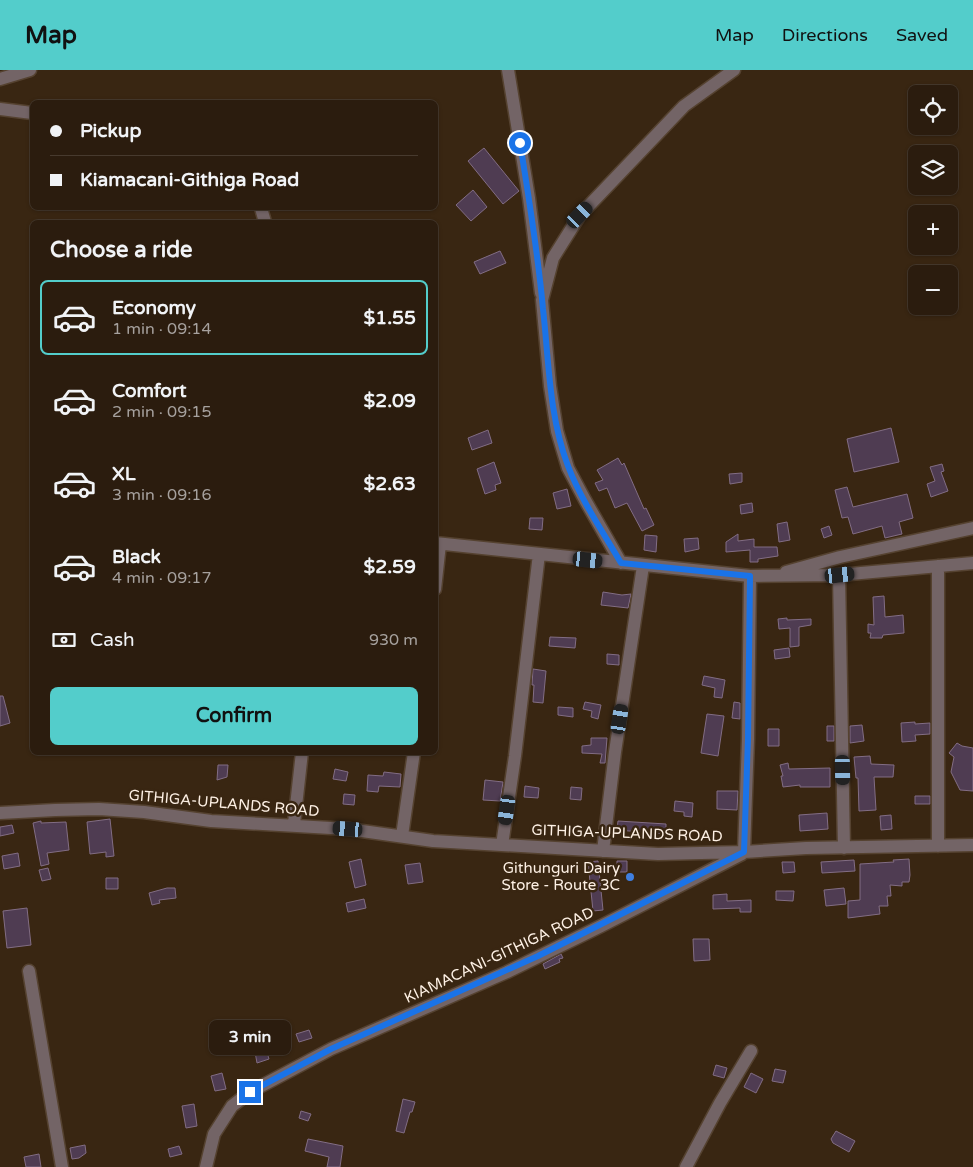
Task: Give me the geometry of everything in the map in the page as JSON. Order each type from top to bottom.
[{"type":"street","points":[[0,79],[30,70]]},
{"type":"street","points":[[508,70],[529,198],[542,300],[550,386],[557,431],[568,468],[621,563]]},
{"type":"street","points":[[542,300],[553,258],[580,215],[684,106],[734,70]]},
{"type":"street","points":[[0,109],[30,113]]},
{"type":"street","points":[[774,576],[840,556],[973,528]]},
{"type":"street","points":[[438,544],[750,576],[840,575],[973,563]]},
{"type":"street","points":[[502,845],[515,756],[539,554]]},
{"type":"street","points":[[603,851],[615,752],[643,566]]},
{"type":"street","points":[[938,566],[938,846]]},
{"type":"street","points":[[840,575],[844,848]]},
{"type":"street","points":[[744,852],[748,739],[750,576]]},
{"type":"street","points":[[294,824],[302,755]]},
{"type":"street","points":[[402,836],[414,755]]},
{"type":"street","name":"GITHIGA-UPLANDS ROAD","points":[[0,813],[99,809],[144,812],[211,821],[294,824],[348,829],[433,841],[658,854],[744,852]]},
{"type":"street","name":"KIAMACANI-GITHIGA ROAD","points":[[206,1167],[214,1134],[232,1106],[250,1092],[331,1049],[507,972],[744,852],[973,845]]},
{"type":"street","points":[[29,971],[62,1167]]},
{"type":"street","points":[[686,1167],[720,1103],[751,1051]]},
{"type":"building","points":[[484,148],[519,191],[503,204],[468,161]]},
{"type":"building","points":[[473,190],[487,207],[471,221],[456,205]]},
{"type":"building","points":[[500,251],[506,263],[480,274],[474,262]]},
{"type":"building","points":[[891,428],[899,462],[854,472],[847,439]]},
{"type":"building","points":[[488,430],[492,443],[472,450],[468,438]]},
{"type":"building","points":[[618,458],[622,465],[624,463],[644,509],[646,508],[654,525],[642,531],[627,503],[615,508],[607,488],[599,491],[595,483],[603,480],[597,470]]},
{"type":"building","points":[[494,462],[501,483],[495,485],[496,490],[485,494],[477,469]]},
{"type":"building","points":[[942,464],[944,471],[941,472],[948,491],[931,497],[927,484],[935,481],[930,467]]},
{"type":"building","points":[[742,473],[742,482],[730,484],[729,474]]},
{"type":"building","points":[[847,487],[853,507],[907,494],[913,518],[899,522],[902,534],[885,538],[882,526],[853,534],[848,517],[842,518],[835,490]]},
{"type":"building","points":[[567,489],[571,506],[557,509],[553,493]]},
{"type":"building","points":[[752,503],[753,512],[741,514],[740,505]]},
{"type":"building","points":[[530,518],[543,518],[542,530],[529,529]]},
{"type":"building","points":[[787,522],[790,540],[779,542],[777,524]]},
{"type":"building","points":[[829,526],[832,535],[824,538],[821,529]]},
{"type":"building","points":[[738,534],[738,541],[754,539],[754,547],[777,547],[778,556],[758,559],[758,562],[750,562],[750,550],[726,552],[726,542]]},
{"type":"building","points":[[645,535],[657,536],[656,552],[644,550]]},
{"type":"building","points":[[698,538],[699,549],[685,552],[684,539]]},
{"type":"building","points":[[603,592],[622,595],[631,594],[628,608],[601,605]]},
{"type":"building","points":[[884,596],[885,617],[903,615],[904,633],[883,635],[882,638],[870,638],[871,633],[868,633],[868,624],[874,625],[873,597]]},
{"type":"building","points":[[787,618],[787,620],[811,619],[811,625],[799,627],[799,646],[790,647],[790,628],[779,629],[778,619]]},
{"type":"building","points":[[550,637],[576,638],[575,648],[549,646]]},
{"type":"building","points":[[789,648],[790,657],[775,659],[774,650]]},
{"type":"building","points":[[607,654],[619,655],[619,665],[607,664]]},
{"type":"building","points":[[533,669],[546,671],[543,703],[533,702]]},
{"type":"building","points":[[704,676],[725,680],[722,698],[714,697],[715,688],[702,685]]},
{"type":"building","points":[[0,696],[3,696],[10,723],[0,726]]},
{"type":"building","points":[[585,702],[601,705],[598,719],[591,717],[592,711],[583,709]]},
{"type":"building","points":[[734,702],[740,703],[740,719],[732,718]]},
{"type":"building","points":[[558,707],[573,708],[573,717],[558,715]]},
{"type":"building","points":[[707,714],[724,716],[718,756],[701,753]]},
{"type":"building","points":[[915,722],[915,724],[930,723],[930,734],[915,735],[916,741],[902,742],[901,723]]},
{"type":"building","points":[[862,725],[864,741],[850,743],[850,726]]},
{"type":"building","points":[[827,726],[834,726],[834,741],[827,741]]},
{"type":"building","points":[[768,729],[779,729],[779,746],[768,746]]},
{"type":"building","points":[[591,738],[607,738],[605,763],[600,763],[602,754],[582,753],[582,746],[591,745]]},
{"type":"building","points":[[957,743],[973,748],[973,791],[960,790],[951,772],[954,757],[949,753]]},
{"type":"building","points":[[870,756],[871,764],[894,765],[893,777],[874,777],[876,810],[859,811],[858,778],[856,778],[854,757]]},
{"type":"building","points":[[788,763],[789,769],[830,768],[830,787],[800,787],[800,785],[783,787],[780,765]]},
{"type":"building","points":[[218,765],[228,765],[227,777],[217,780]]},
{"type":"building","points":[[335,769],[348,772],[346,781],[333,779]]},
{"type":"building","points":[[384,772],[401,774],[400,787],[379,786],[378,792],[367,791],[368,775],[383,776]]},
{"type":"building","points":[[485,780],[503,782],[500,801],[483,800]]},
{"type":"building","points":[[525,786],[539,788],[538,798],[524,797]]},
{"type":"building","points":[[571,787],[582,788],[581,800],[570,799]]},
{"type":"building","points":[[717,791],[738,791],[737,810],[717,809]]},
{"type":"building","points":[[344,794],[355,795],[354,805],[343,804]]},
{"type":"building","points":[[915,796],[930,796],[930,804],[915,804]]},
{"type":"building","points":[[675,801],[693,803],[692,817],[684,816],[684,812],[674,811]]},
{"type":"building","points":[[827,813],[828,829],[800,831],[799,815]]},
{"type":"building","points":[[891,815],[892,829],[881,830],[880,816]]},
{"type":"building","points":[[110,819],[114,856],[106,857],[106,852],[90,854],[87,822]]},
{"type":"building","points":[[41,821],[41,823],[66,822],[69,850],[47,853],[49,864],[41,866],[33,823]]},
{"type":"building","points":[[618,821],[666,824],[666,834],[617,830]]},
{"type":"building","points":[[12,825],[14,833],[0,836],[0,827]]},
{"type":"building","points":[[18,853],[20,866],[4,869],[2,856]]},
{"type":"building","points":[[361,859],[366,885],[355,888],[349,862]]},
{"type":"building","points":[[909,859],[909,882],[902,882],[902,886],[890,885],[891,896],[887,896],[888,906],[879,906],[880,914],[848,918],[848,901],[860,900],[860,864]]},
{"type":"building","points":[[854,860],[855,871],[822,873],[821,862]]},
{"type":"building","points":[[598,861],[603,910],[593,911],[588,862]]},
{"type":"building","points":[[617,861],[627,861],[627,872],[617,872]]},
{"type":"building","points":[[782,862],[794,862],[795,872],[783,873]]},
{"type":"building","points":[[420,863],[423,882],[408,884],[405,865]]},
{"type":"building","points":[[48,868],[51,879],[42,881],[39,870]]},
{"type":"building","points":[[106,878],[118,878],[118,889],[106,889]]},
{"type":"building","points":[[167,888],[175,888],[176,898],[159,900],[160,903],[152,905],[149,893]]},
{"type":"building","points":[[844,888],[846,904],[826,906],[824,890]]},
{"type":"building","points":[[776,891],[794,891],[793,901],[776,900]]},
{"type":"building","points":[[727,894],[727,901],[751,900],[751,912],[740,912],[740,908],[713,909],[713,895]]},
{"type":"building","points":[[364,899],[366,908],[348,912],[346,903]]},
{"type":"building","points":[[27,908],[31,945],[7,948],[3,911]]},
{"type":"building","points":[[693,939],[709,939],[710,960],[694,961]]},
{"type":"building","points":[[561,954],[563,958],[559,959],[560,962],[545,969],[543,964]]},
{"type":"building","points":[[285,1027],[288,1035],[277,1038],[274,1031]]},
{"type":"building","points":[[309,1030],[312,1038],[299,1042],[296,1034]]},
{"type":"building","points":[[266,1049],[269,1059],[257,1063],[255,1052]]},
{"type":"building","points":[[716,1065],[727,1068],[724,1078],[713,1075]]},
{"type":"building","points":[[775,1069],[786,1071],[783,1083],[772,1081]]},
{"type":"building","points":[[222,1073],[226,1089],[215,1091],[211,1076]]},
{"type":"building","points":[[751,1073],[763,1079],[756,1093],[744,1087]]},
{"type":"building","points":[[403,1099],[415,1102],[404,1133],[396,1131]]},
{"type":"building","points":[[194,1104],[197,1126],[186,1128],[182,1106]]},
{"type":"building","points":[[301,1111],[311,1114],[308,1121],[299,1118]]},
{"type":"building","points":[[836,1131],[855,1141],[849,1152],[833,1143],[831,1139]]},
{"type":"building","points":[[308,1139],[343,1146],[340,1167],[327,1167],[329,1157],[305,1151]]},
{"type":"building","points":[[85,1145],[86,1153],[79,1158],[72,1159],[70,1148]]},
{"type":"building","points":[[179,1146],[182,1154],[170,1157],[168,1149]]},
{"type":"building","points":[[39,1154],[41,1167],[26,1167],[24,1157]]},
{"type":"place","name":"Githunguri Dairy Store - Route 3C","points":[[630,877]]},
{"type":"route","points":[[250,1092],[331,1049],[507,972],[602,926],[744,852],[748,739],[750,576],[621,563],[568,468],[557,431],[550,386],[542,300],[520,143]]}]
